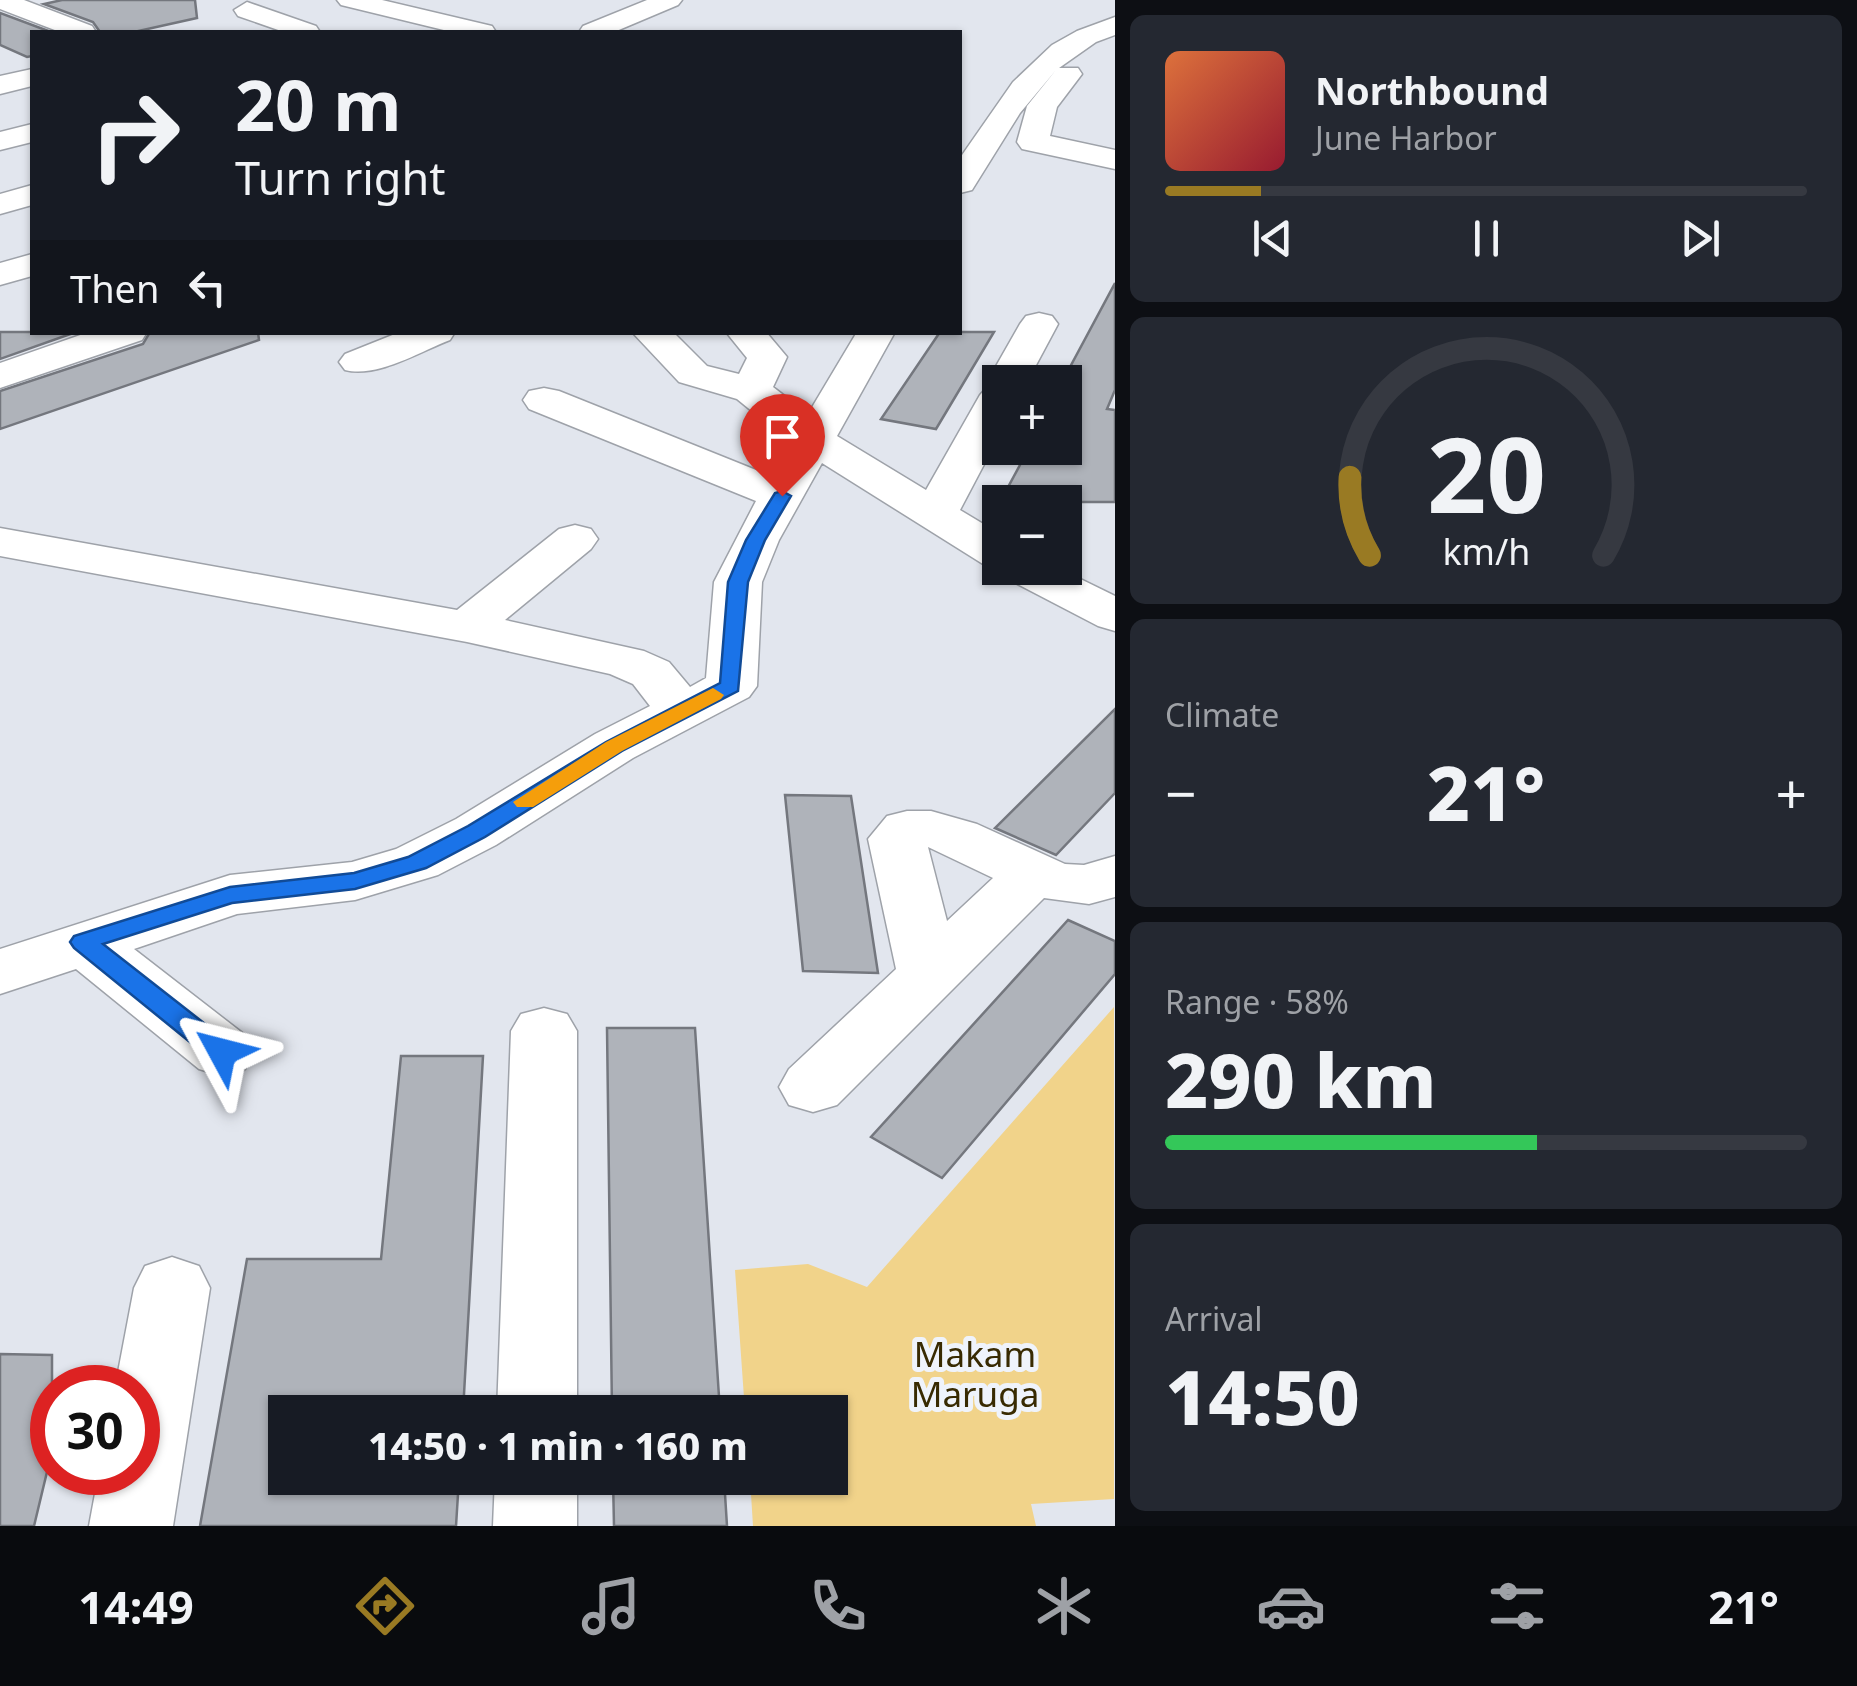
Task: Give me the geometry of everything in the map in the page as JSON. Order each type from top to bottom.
[{"type":"street","points":[[350,0],[475,30]]},
{"type":"street","points":[[597,30],[670,0]]},
{"type":"street","points":[[8,1],[72,28]]},
{"type":"street","points":[[962,179],[1020,87],[1072,43],[1114,23],[1099,12],[1114,2]]},
{"type":"street","points":[[247,10],[302,30]]},
{"type":"street","points":[[16,34],[30,32]]},
{"type":"street","points":[[1036,135],[1055,87],[1100,56]]},
{"type":"street","points":[[0,85],[30,78]]},
{"type":"street","points":[[0,141],[30,134]]},
{"type":"street","points":[[1036,135],[1114,143]]},
{"type":"street","points":[[1036,135],[1114,160]]},
{"type":"street","points":[[0,204],[30,196]]},
{"type":"street","points":[[0,274],[30,266]]},
{"type":"street","points":[[1016,365],[1039,324]]},
{"type":"street","points":[[0,376],[119,335]]},
{"type":"street","points":[[359,362],[428,335]]},
{"type":"street","points":[[654,335],[693,374],[751,390],[814,440],[982,543]]},
{"type":"street","points":[[748,335],[767,357],[751,390]]},
{"type":"street","points":[[0,972],[230,895],[355,881],[417,862],[476,832],[706,698],[738,582],[756,540],[874,335]]},
{"type":"street","points":[[544,400],[782,496]]},
{"type":"street","points":[[935,514],[982,428]]},
{"type":"street","points":[[467,627],[575,539]]},
{"type":"street","points":[[0,542],[467,627],[626,662],[706,698]]},
{"type":"street","points":[[1055,585],[1114,616]]},
{"type":"street","points":[[930,974],[897,840],[907,830],[939,828],[1032,875],[1082,884],[1114,875]]},
{"type":"street","points":[[813,1088],[1032,875]]},
{"type":"street","points":[[83,942],[222,1052]]},
{"type":"street","points":[[537,1395],[544,1031]]},
{"type":"street","points":[[130,1526],[172,1288]]},
{"type":"street","points":[[535,1526],[536,1495]]},
{"type":"green space","name":"Makam Maruga","points":[[1114,1007],[1114,1499],[1031,1504],[1036,1526],[753,1526],[751,1495],[848,1495],[848,1395],[744,1395],[735,1270],[808,1264],[867,1287]]},
{"type":"building","points":[[62,0],[195,0],[197,18],[143,30],[99,30],[93,22],[44,4]]},
{"type":"building","points":[[0,13],[46,30],[30,30],[30,56],[0,45]]},
{"type":"building","points":[[1115,283],[1115,390],[1107,409],[1115,410],[1115,502],[1082,502],[1082,485],[1009,485],[1020,465],[1082,465],[1082,365],[1071,365]]},
{"type":"building","points":[[0,332],[68,335],[0,359]]},
{"type":"building","points":[[994,332],[936,429],[881,419],[938,335]]},
{"type":"building","points":[[148,335],[258,335],[259,340],[0,429],[0,391],[143,344]]},
{"type":"building","points":[[1115,709],[1115,793],[1056,855],[995,828]]},
{"type":"building","points":[[785,795],[851,796],[878,973],[803,971]]},
{"type":"building","points":[[1068,920],[1115,941],[1115,974],[942,1178],[871,1137]]},
{"type":"building","points":[[607,1028],[695,1028],[719,1395],[612,1395]]},
{"type":"building","points":[[401,1056],[483,1056],[464,1395],[268,1395],[268,1495],[458,1495],[456,1526],[200,1526],[247,1259],[381,1259]]},
{"type":"building","points":[[0,1354],[52,1355],[52,1365],[30,1365],[30,1495],[41,1495],[34,1526],[0,1526]]},
{"type":"building","points":[[613,1495],[725,1495],[727,1526],[614,1526]]},
{"type":"slow traffic","points":[[525,802],[614,746],[713,695]]},
{"type":"route","points":[[222,1052],[83,942],[230,895],[355,881],[417,862],[476,832],[614,746],[730,686],[738,582],[756,540],[782,496]]}]
